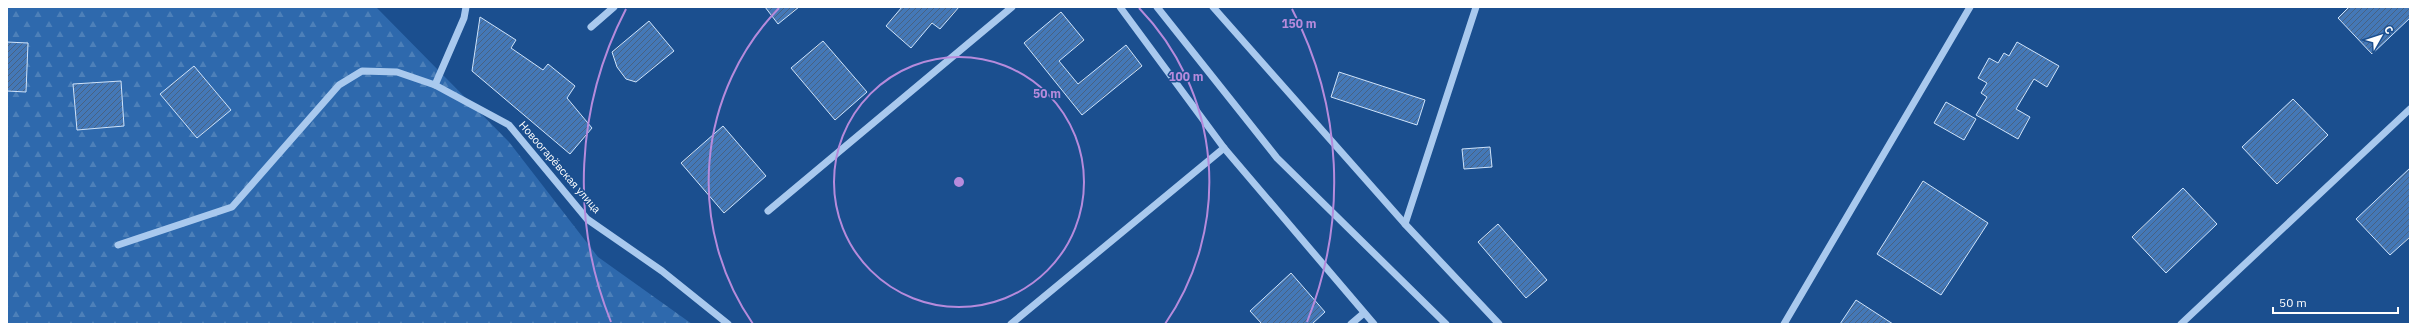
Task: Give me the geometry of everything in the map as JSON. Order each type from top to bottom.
[{"type":"street","points":[[435,85],[464,18],[466,7]]},
{"type":"street","points":[[591,27],[614,7]]},
{"type":"street","points":[[768,211],[1012,7]]},
{"type":"street","points":[[1120,7],[1224,148],[1374,324]]},
{"type":"street","points":[[1156,7],[1277,158],[1446,324]]},
{"type":"street","points":[[1213,7],[1405,224],[1498,324]]},
{"type":"street","points":[[1405,224],[1476,7]]},
{"type":"street","points":[[1784,324],[1970,7]]},
{"type":"street","name":"Новоогарёвская улица","points":[[118,245],[232,207],[339,85],[362,71],[397,72],[435,85],[509,125],[587,219],[662,271],[728,324]]},
{"type":"street","points":[[2181,324],[2410,109]]},
{"type":"street","points":[[1011,324],[1224,148]]},
{"type":"street","points":[[1352,324],[1364,313]]},
{"type":"green space","points":[[7,7],[376,7],[509,142],[598,257],[692,324],[7,324]]},
{"type":"building","points":[[765,7],[799,7],[778,24]]},
{"type":"building","points":[[902,7],[959,7],[940,29],[932,23],[911,48],[886,26]]},
{"type":"building","points":[[2349,7],[2410,7],[2410,18],[2372,54],[2338,18]]},
{"type":"building","points":[[1061,12],[1084,40],[1059,61],[1078,84],[1126,45],[1142,66],[1082,115],[1024,43]]},
{"type":"building","points":[[480,17],[516,40],[511,48],[543,70],[548,64],[575,86],[567,98],[592,128],[570,154],[472,71]]},
{"type":"building","points":[[649,21],[674,51],[636,82],[626,79],[617,67],[612,52]]},
{"type":"building","points":[[823,41],[867,92],[835,120],[791,68]]},
{"type":"building","points":[[7,42],[28,43],[26,92],[7,91]]},
{"type":"building","points":[[2017,42],[2059,66],[2047,87],[2034,79],[2016,109],[2030,117],[2018,139],[1976,115],[1987,97],[1981,93],[1987,83],[1978,78],[1989,58],[1998,63],[2004,53],[2009,56]]},
{"type":"building","points":[[194,66],[231,110],[197,138],[160,94]]},
{"type":"building","points":[[1339,72],[1425,100],[1417,125],[1331,97]]},
{"type":"building","points":[[121,81],[124,126],[77,130],[73,84]]},
{"type":"building","points":[[2293,99],[2328,135],[2277,184],[2242,147]]},
{"type":"building","points":[[1946,102],[1976,119],[1964,140],[1934,123]]},
{"type":"building","points":[[723,126],[766,176],[724,213],[681,163]]},
{"type":"building","points":[[1490,147],[1492,167],[1464,169],[1462,149]]},
{"type":"building","points":[[2410,168],[2410,237],[2390,255],[2356,219]]},
{"type":"building","points":[[1923,181],[1988,223],[1941,295],[1877,254]]},
{"type":"building","points":[[2183,188],[2217,224],[2166,273],[2132,237]]},
{"type":"building","points":[[1498,224],[1547,280],[1526,298],[1478,242]]},
{"type":"building","points":[[1291,273],[1325,312],[1312,324],[1262,324],[1250,311]]},
{"type":"building","points":[[1856,300],[1893,324],[1840,324]]}]
